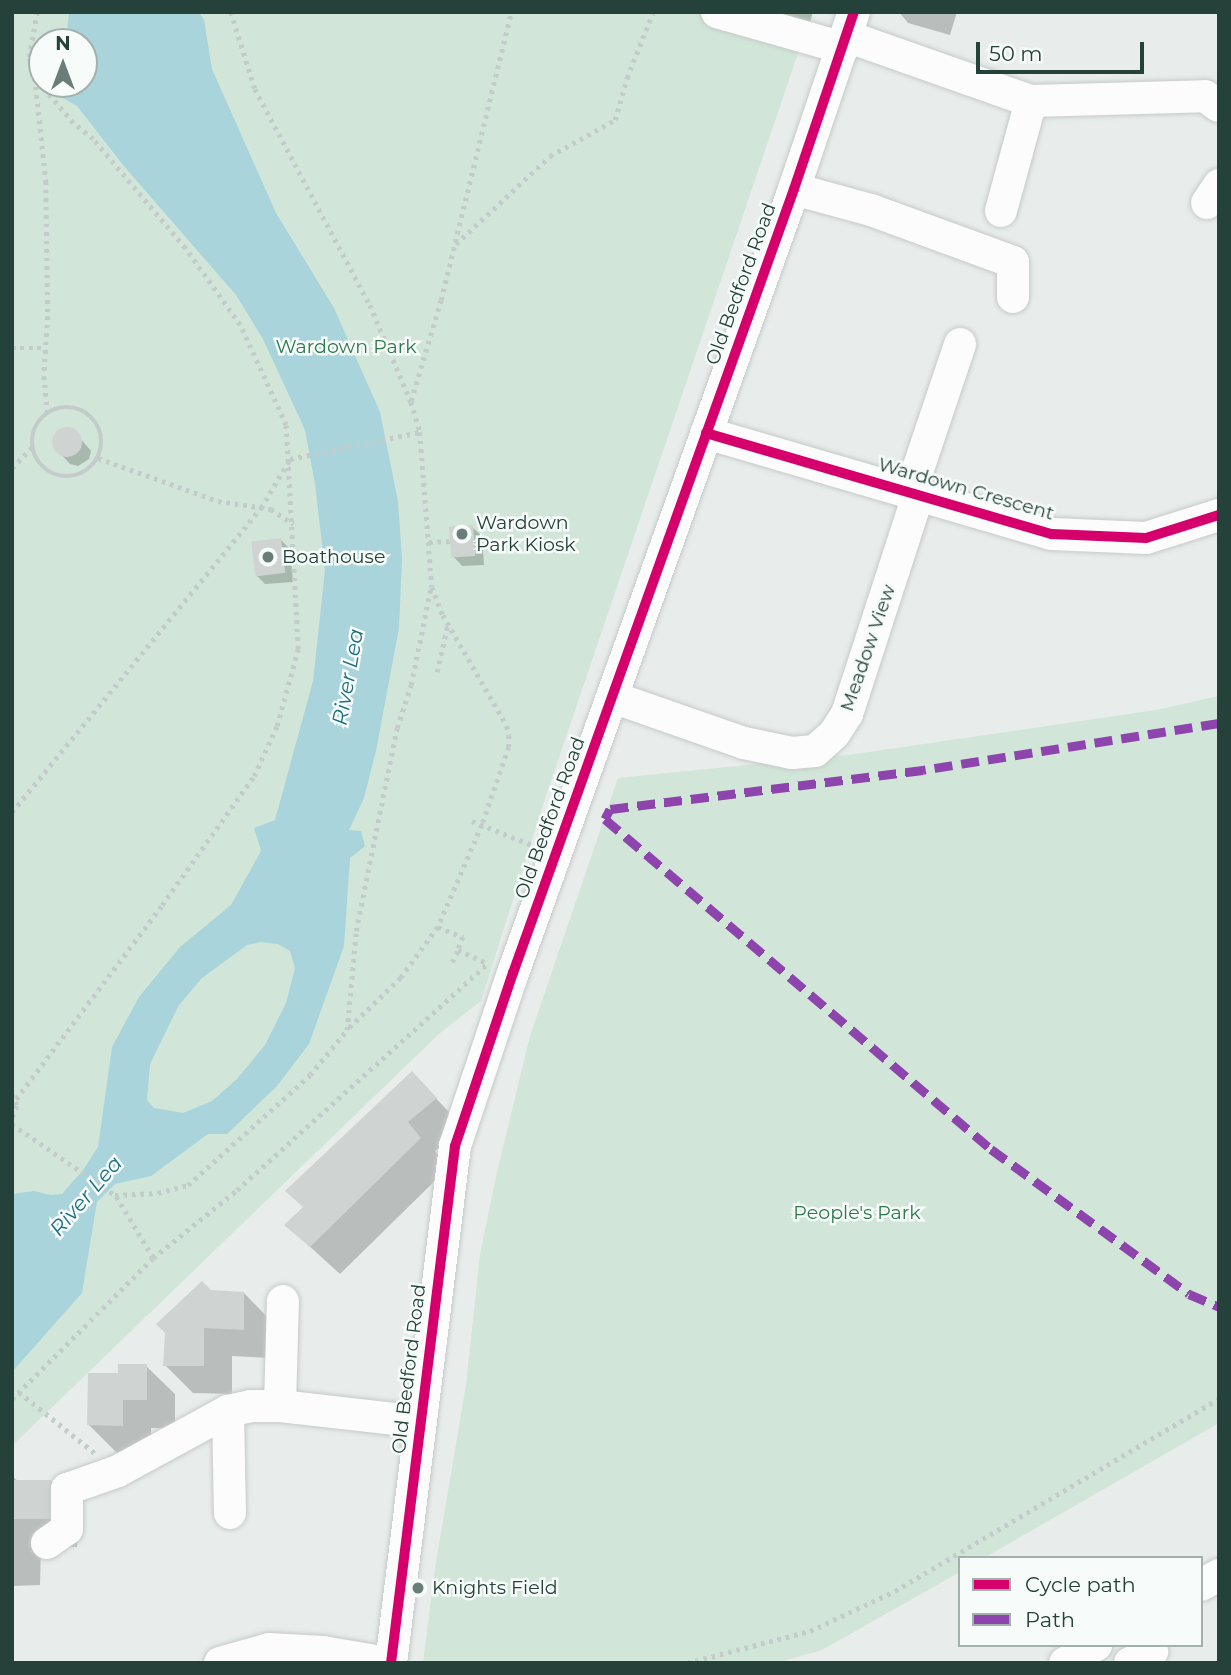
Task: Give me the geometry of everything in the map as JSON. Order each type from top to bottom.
[{"type":"street","points":[[717,12],[848,32],[1031,101],[1205,96],[1219,106]]},
{"type":"street","name":"Old Bedford Road","points":[[389,1663],[455,1146],[848,32]]},
{"type":"street","points":[[1001,211],[1031,101]]},
{"type":"street","points":[[794,189],[871,210],[1013,262],[1013,297]]},
{"type":"street","points":[[915,492],[960,344]]},
{"type":"street","name":"Wardown Crescent","points":[[706,433],[1052,534],[1146,538],[1219,515]]},
{"type":"street","name":"Meadow View","points":[[612,697],[744,743],[792,753],[815,751],[834,734],[847,714],[915,492]]},
{"type":"street","points":[[280,1406],[283,1301]]},
{"type":"street","points":[[47,1544],[67,1529],[67,1489],[118,1471],[229,1411],[251,1406],[280,1406],[420,1422]]},
{"type":"street","points":[[229,1411],[230,1513]]},
{"type":"street","points":[[1203,1584],[1219,1575]]},
{"type":"street","points":[[1065,1663],[1093,1647]]},
{"type":"street","points":[[1122,1647],[1137,1659]]},
{"type":"street","points":[[220,1663],[323,1651],[389,1663]]},
{"type":"path","points":[[231,12],[255,89],[370,305],[411,401],[420,432],[432,587],[411,685],[397,728],[356,931],[347,1030]]},
{"type":"path","points":[[411,401],[455,245],[511,12]]},
{"type":"path","points":[[455,245],[550,156],[615,120],[626,78],[653,12]]},
{"type":"path","points":[[37,98],[48,228],[44,376],[48,412]]},
{"type":"path","points":[[52,98],[73,123],[93,139],[177,238],[240,325],[286,425],[290,459],[298,649],[277,726],[254,776],[162,905],[16,1099],[16,1112],[12,1122],[115,1195],[153,1258]]},
{"type":"path","points":[[12,348],[45,348]]},
{"type":"path","points":[[70,408],[81,410],[90,416],[101,434],[99,458],[86,471],[60,475],[44,468],[32,447],[34,427],[48,412],[70,408]]},
{"type":"path","points":[[12,812],[261,508],[290,459],[420,432]]},
{"type":"path","points":[[12,468],[32,447]]},
{"type":"path","points":[[99,458],[218,501],[278,512],[293,524]]},
{"type":"path","points":[[429,542],[450,541]]},
{"type":"path","points":[[115,1195],[158,1193],[188,1185],[310,1075],[347,1030],[401,978],[438,927],[482,825],[509,747],[509,735],[507,726],[448,623],[432,587]]},
{"type":"path","points":[[437,672],[448,623]]},
{"type":"path","points":[[472,821],[556,855]]},
{"type":"path","points":[[438,927],[463,937],[452,962]]},
{"type":"path","points":[[12,1399],[153,1258],[237,1190],[487,963],[458,950]]},
{"type":"path","points":[[12,1094],[16,1099]]},
{"type":"path","points":[[19,1392],[79,1441]]},
{"type":"path","points":[[687,1663],[810,1631],[895,1591],[1219,1399]]},
{"type":"green space","name":"Wardown Park","points":[[12,12],[812,12],[545,799],[481,1001],[439,1034],[12,1446]]},
{"type":"green space","name":"People's Park","points":[[1219,696],[1219,1423],[987,1556],[958,1556],[958,1573],[822,1650],[776,1663],[423,1663],[435,1568],[466,1385],[480,1254],[497,1172],[530,1036],[618,778],[855,754],[1156,710]]},
{"type":"water","name":"River Lea","points":[[69,12],[199,12],[204,20],[212,69],[276,213],[334,308],[380,412],[398,501],[402,559],[399,628],[376,751],[364,798],[349,830],[361,831],[365,846],[350,858],[344,946],[309,1044],[277,1086],[227,1134],[208,1134],[151,1176],[115,1184],[97,1202],[82,1293],[12,1372],[12,1194],[34,1191],[51,1195],[62,1194],[83,1170],[98,1147],[112,1047],[139,997],[180,947],[231,905],[261,851],[254,828],[275,820],[313,681],[325,570],[315,484],[305,430],[263,339],[236,295],[123,165],[77,106],[63,98],[98,98],[98,28],[67,28]],"holes":[[[260,942],[278,944],[290,951],[295,968],[286,1003],[265,1045],[237,1079],[212,1101],[183,1113],[154,1108],[147,1100],[150,1064],[179,1005],[202,978],[247,945]]]},
{"type":"building","points":[[67,427],[78,431],[82,442],[78,453],[67,457],[56,453],[52,442],[56,431]]},
{"type":"building","name":"Wardown Park Kiosk","points":[[473,525],[475,556],[451,558],[449,527]]},
{"type":"building","name":"Boathouse","points":[[281,538],[285,573],[255,576],[251,542]]},
{"type":"building","points":[[412,1071],[437,1098],[408,1122],[421,1138],[310,1247],[284,1225],[303,1207],[285,1191]]},
{"type":"building","points":[[202,1281],[211,1290],[244,1292],[244,1330],[204,1328],[204,1366],[163,1366],[165,1333],[156,1324]]},
{"type":"building","points":[[118,1364],[147,1364],[147,1400],[123,1400],[123,1426],[87,1425],[88,1373],[118,1373]]},
{"type":"building","points":[[12,1480],[51,1480],[51,1519],[12,1519]]},
{"type":"marked path","points":[[1219,723],[923,770],[610,809],[605,819],[991,1149],[1189,1294],[1219,1307]]},
{"type":"cycle path","points":[[391,1663],[455,1146],[513,973],[794,189],[854,12]]},
{"type":"cycle path","points":[[706,433],[1052,534],[1146,538],[1219,515]]},
{"type":"place","name":"Wardown Park Kiosk","points":[[462,534]]},
{"type":"place","name":"Boathouse","points":[[268,557]]},
{"type":"place","name":"Knights Field","points":[[418,1588]]}]
